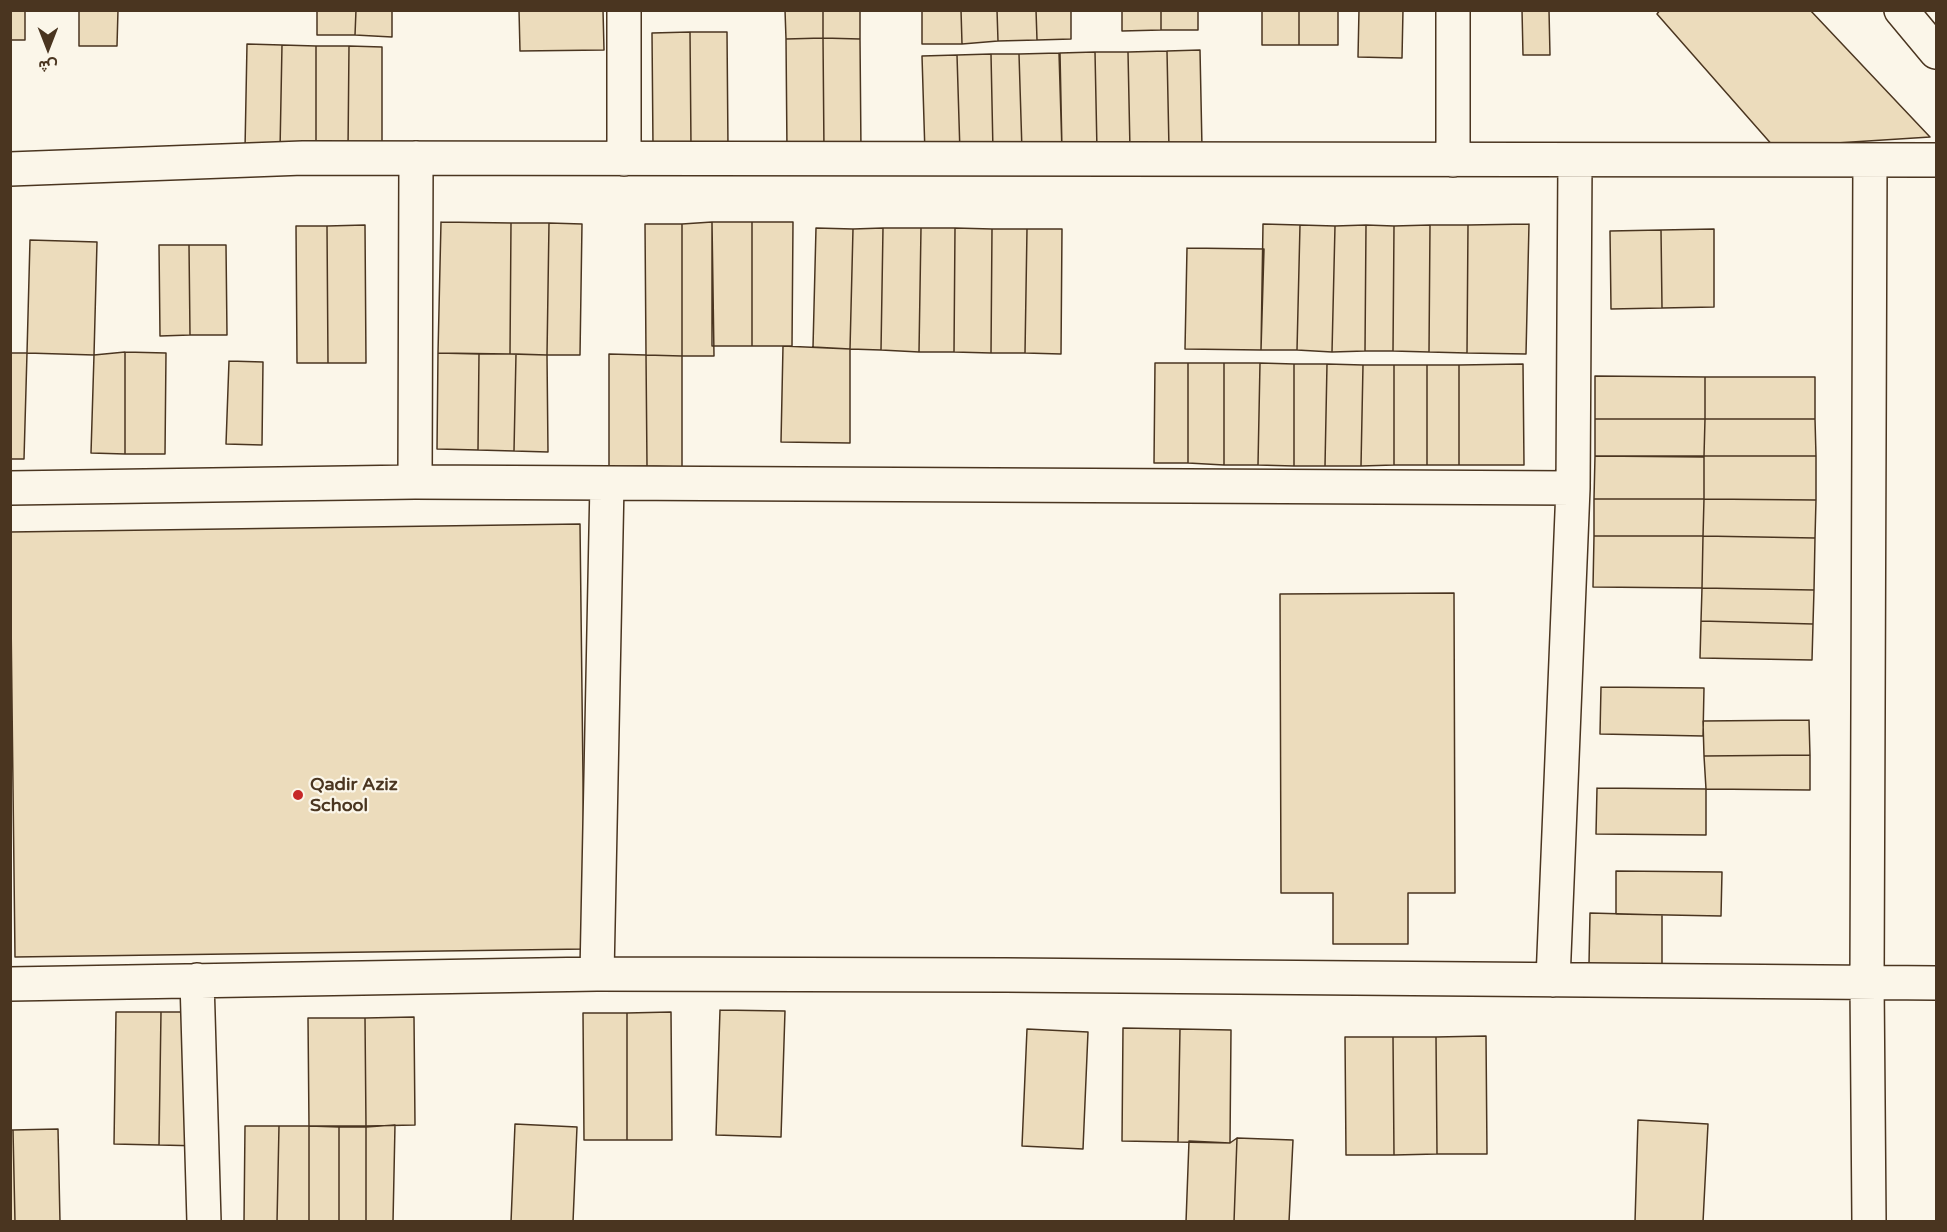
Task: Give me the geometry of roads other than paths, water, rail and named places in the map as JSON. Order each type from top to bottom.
[{"type":"street","points":[[624,10],[624,159]]},
{"type":"street","points":[[1453,10],[1453,160]]},
{"type":"street","points":[[1900,10],[1936,52]]},
{"type":"street","points":[[10,169],[303,158],[1936,160]]},
{"type":"street","points":[[415,482],[416,158]]},
{"type":"street","points":[[1553,981],[1573,488],[1575,160]]},
{"type":"street","points":[[1869,1221],[1867,982],[1870,160]]},
{"type":"street","points":[[10,488],[415,482],[1573,488]]},
{"type":"street","points":[[597,974],[607,483]]},
{"type":"street","points":[[10,984],[597,974],[1936,983]]},
{"type":"street","points":[[197,981],[204,1221]]},
{"type":"place","name":"Qadir Aziz School","points":[[298,795]]}]
